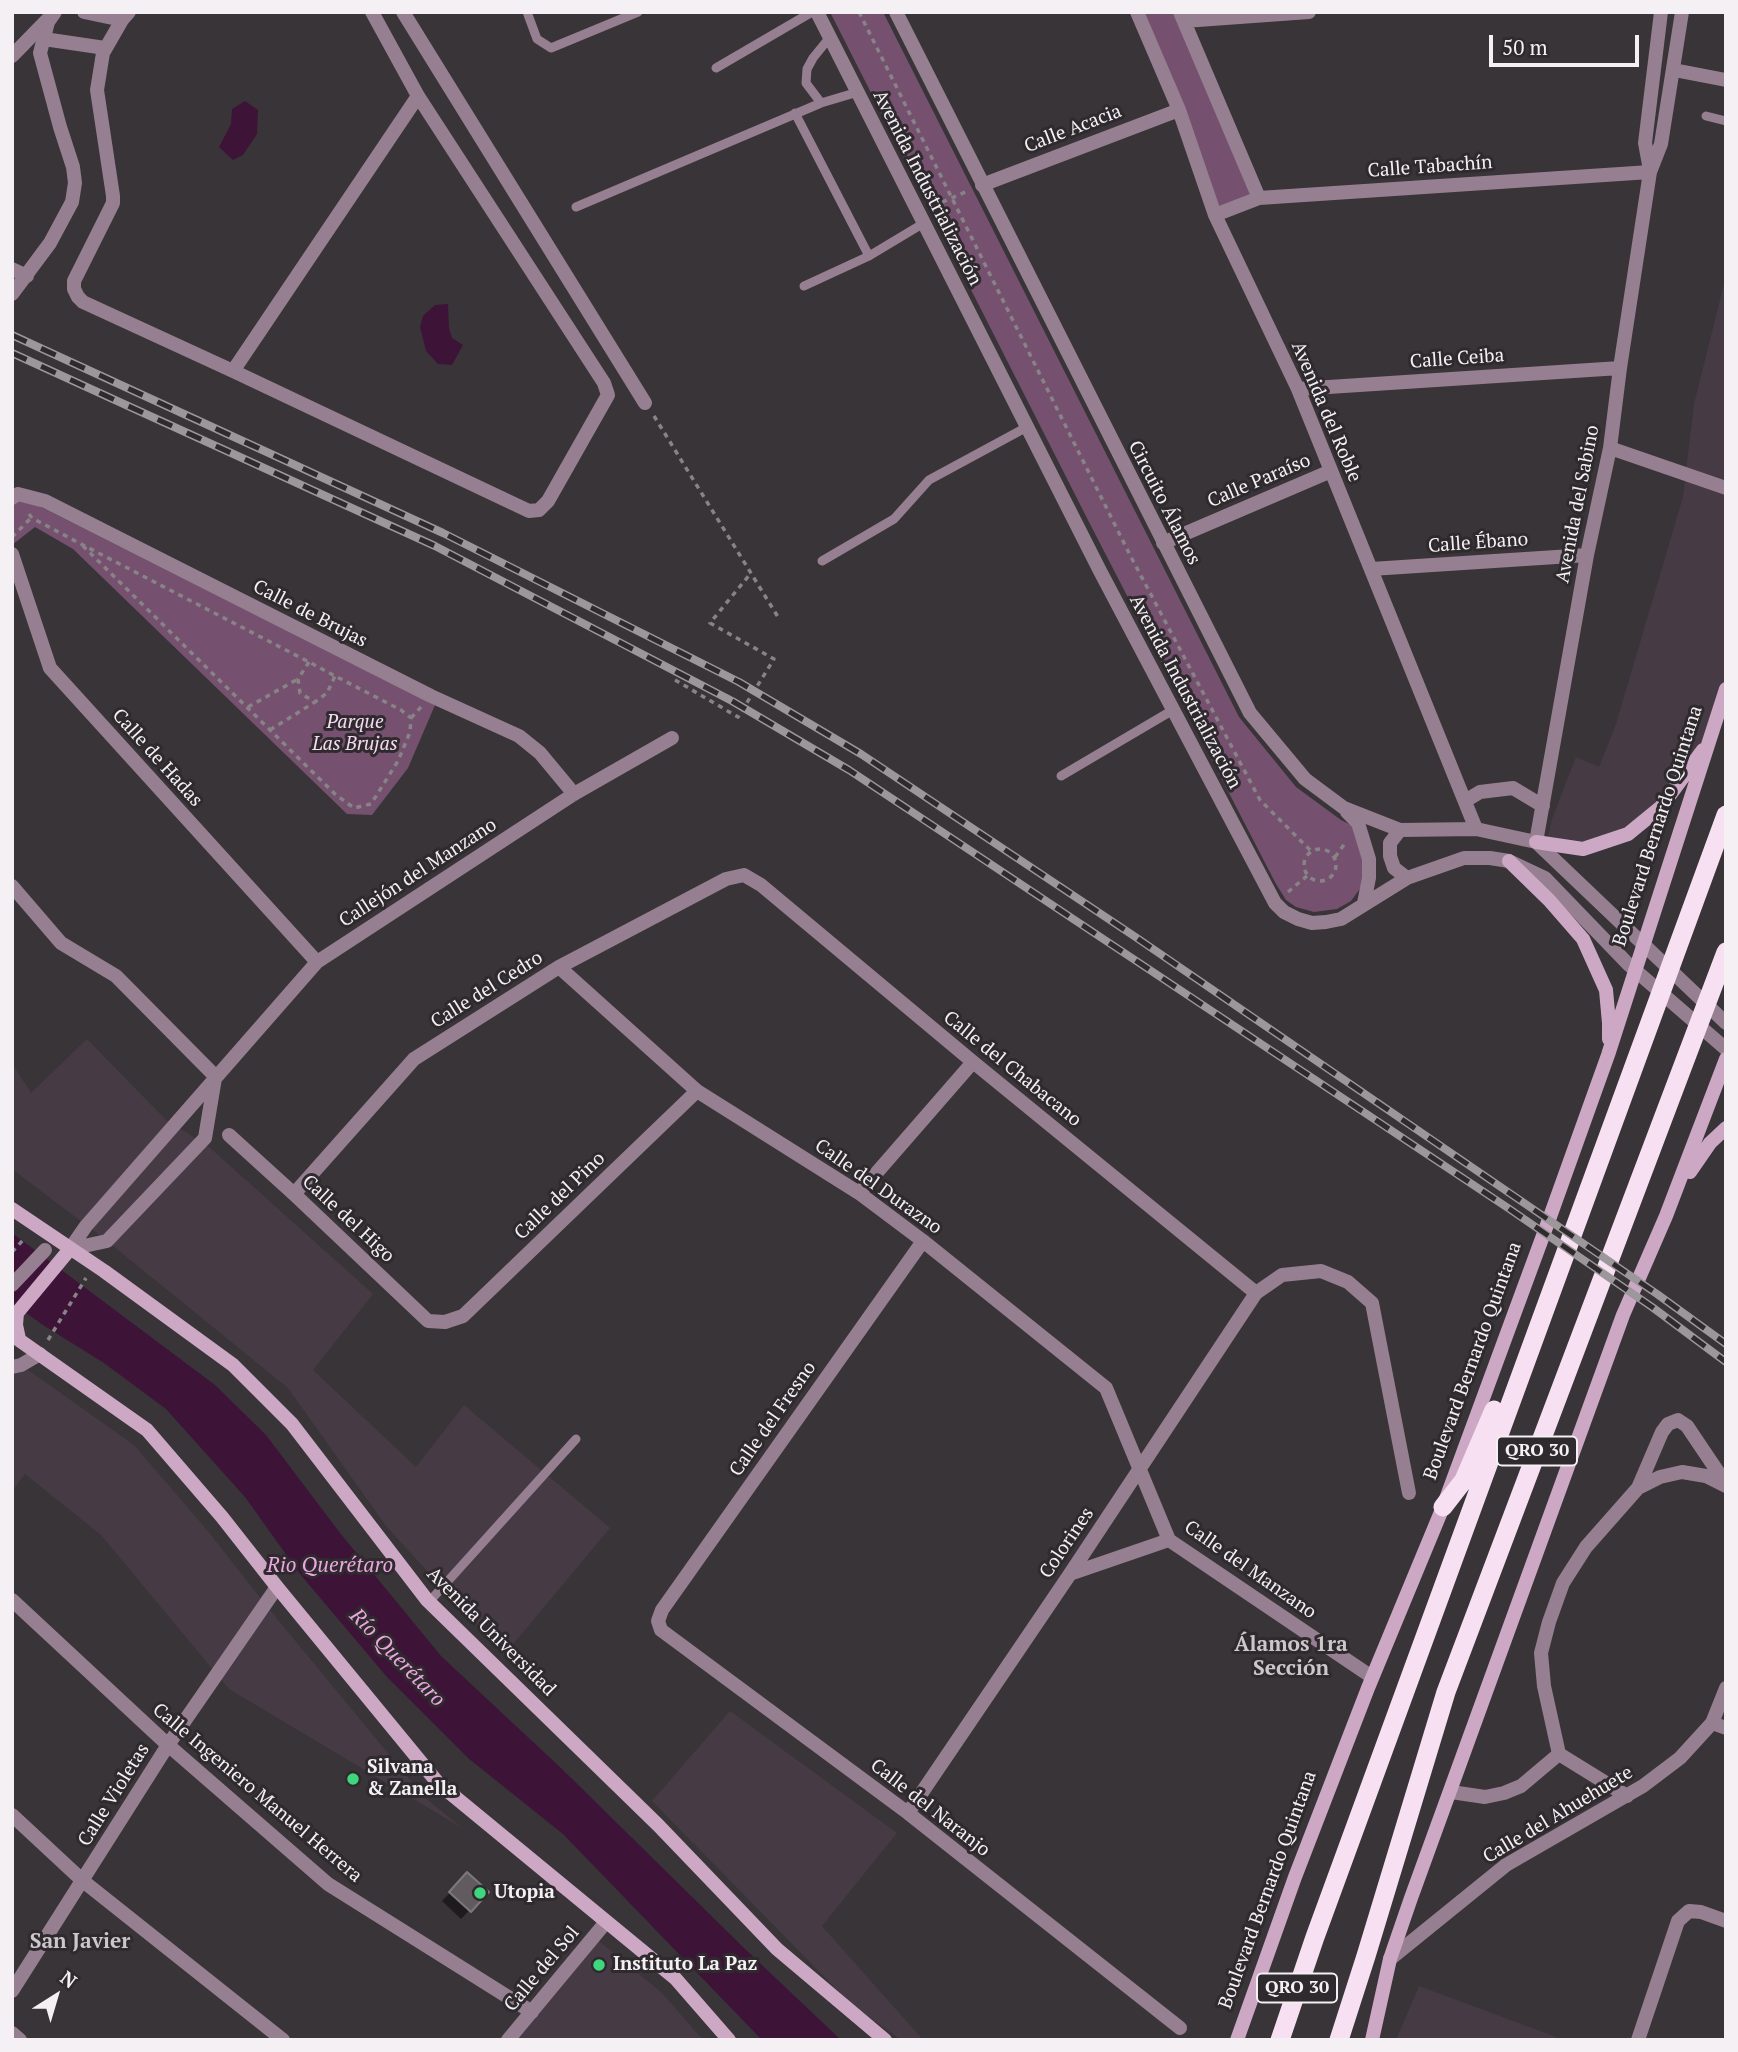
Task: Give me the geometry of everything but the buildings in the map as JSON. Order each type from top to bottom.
[{"type":"highway","name":"QRO 30","points":[[1280,2040],[1528,1352],[1726,816]]},
{"type":"highway","name":"QRO 30","points":[[1339,2040],[1446,1692],[1726,952]]},
{"type":"highway","points":[[1443,1507],[1464,1480],[1506,1384],[1528,1352]]},
{"type":"main road","name":"Boulevard Bernardo Quintana","points":[[1237,2040],[1372,1677],[1443,1507],[1608,1055],[1726,688]]},
{"type":"main road","points":[[1536,842],[1583,849],[1628,834],[1661,807],[1710,741]]},
{"type":"main road","points":[[1509,861],[1549,900],[1583,939],[1606,990],[1608,1055]]},
{"type":"main road","points":[[1372,2040],[1390,1959],[1623,1315],[1666,1216],[1726,1059]]},
{"type":"main road","points":[[1666,1216],[1694,1164],[1726,1128]]},
{"type":"main road","name":"Avenida Universidad","points":[[12,1209],[104,1271],[233,1365],[292,1424],[429,1602],[648,1815],[777,1949],[886,2040]]},
{"type":"main road","points":[[69,1249],[19,1310],[15,1337],[147,1430],[222,1517],[438,1783],[675,1978],[729,2040]]},
{"type":"street","points":[[12,294],[50,243],[72,202],[75,183],[73,167],[40,53],[48,22],[55,12]]},
{"type":"street","points":[[12,56],[55,12]]},
{"type":"street","points":[[84,12],[125,16],[105,48],[97,90],[113,203],[74,281],[74,289],[83,302],[530,511],[539,510],[548,501],[608,395],[604,383],[418,96],[372,12]]},
{"type":"street","points":[[403,12],[646,403]]},
{"type":"street","name":"Avenida Industrialización","points":[[815,12],[1100,571],[1275,903]]},
{"type":"street","name":"Circuito Álamos","points":[[896,12],[1250,713],[1305,779],[1344,808],[1400,830],[1476,829],[1536,842]]},
{"type":"street","name":"Avenida del Roble","points":[[1137,12],[1179,110],[1215,215],[1298,389],[1476,829]]},
{"type":"street","points":[[1259,198],[1182,17],[1309,12]]},
{"type":"street","name":"Avenida del Sabino","points":[[1650,172],[1645,143],[1661,12]]},
{"type":"street","name":"Avenida del Sabino","points":[[1536,842],[1587,555],[1610,448],[1650,172],[1661,144],[1682,12]]},
{"type":"street","points":[[44,39],[105,48]]},
{"type":"street","points":[[1674,70],[1726,80]]},
{"type":"street","points":[[233,370],[418,96]]},
{"type":"street","name":"Calle Acacia","points":[[982,185],[1179,110]]},
{"type":"street","name":"Calle Tabachín","points":[[1215,215],[1259,198],[1650,172]]},
{"type":"street","points":[[12,269],[27,276]]},
{"type":"street","name":"Calle Ceiba","points":[[1298,389],[1620,368]]},
{"type":"street","points":[[1610,448],[1726,488]]},
{"type":"street","name":"Calle Paraíso","points":[[1163,543],[1331,471]]},
{"type":"street","name":"Calle de Brujas","points":[[15,496],[45,501],[431,696],[519,736],[540,753],[574,794]]},
{"type":"street","name":"Calle de Hadas","points":[[12,554],[50,668],[317,962]]},
{"type":"street","name":"Calle Ébano","points":[[1371,569],[1587,555]]},
{"type":"street","name":"Callejón del Manzano","points":[[69,1249],[215,1076],[317,962],[574,794],[672,738]]},
{"type":"street","points":[[1465,801],[1479,792],[1513,788],[1543,806]]},
{"type":"street","points":[[1344,808],[1359,823],[1369,859],[1369,878],[1364,903]]},
{"type":"street","points":[[1400,830],[1390,843],[1390,856],[1394,869],[1407,878]]},
{"type":"street","points":[[1536,842],[1726,1023]]},
{"type":"street","points":[[1275,903],[1284,912],[1312,923],[1341,919],[1407,878],[1464,858],[1509,861],[1545,878],[1628,964],[1726,1049]]},
{"type":"street","name":"Calle del Cedro","points":[[294,1194],[414,1059],[559,967],[726,879],[744,875]]},
{"type":"street","name":"Calle del Chabacano","points":[[744,875],[761,885],[972,1062],[1256,1293]]},
{"type":"street","points":[[12,886],[61,943],[116,976],[215,1076],[205,1138],[107,1241],[43,1252],[12,1285]]},
{"type":"street","name":"Calle del Durazno","points":[[559,967],[697,1091],[859,1193],[1106,1388],[1140,1467]]},
{"type":"street","points":[[859,1193],[972,1062]]},
{"type":"street","name":"Calle del Pino","points":[[445,1322],[463,1316],[697,1091]]},
{"type":"street","name":"Calle del Higo","points":[[229,1135],[428,1321],[445,1322]]},
{"type":"street","points":[[39,1228],[43,1252]]},
{"type":"street","name":"Calle del Fresno","points":[[658,1621],[662,1610],[923,1241]]},
{"type":"street","points":[[1256,1293],[1282,1275],[1321,1271],[1348,1282],[1372,1303],[1409,1493]]},
{"type":"street","name":"Colorines","points":[[908,1813],[1256,1293]]},
{"type":"street","points":[[12,1367],[40,1354]]},
{"type":"street","points":[[1627,1796],[1559,1754],[1544,1686],[1541,1653],[1549,1622],[1563,1583],[1580,1556],[1638,1488],[1668,1423],[1678,1420],[1687,1426],[1726,1485]]},
{"type":"street","name":"Calle del Manzano","points":[[1140,1467],[1169,1539],[1372,1677]]},
{"type":"street","points":[[1638,1488],[1682,1472],[1706,1476],[1726,1485]]},
{"type":"street","points":[[1070,1574],[1169,1539]]},
{"type":"street","name":"Calle Violetas","points":[[12,1991],[168,1745],[277,1587]]},
{"type":"street","name":"Calle Ingeniero Manuel Herrera","points":[[12,1600],[168,1745],[328,1884],[532,2012]]},
{"type":"street","name":"Calle del Naranjo","points":[[658,1621],[661,1630],[908,1813],[1180,2028]]},
{"type":"street","name":"Calle del Ahuehuete","points":[[1390,1959],[1506,1865],[1627,1796],[1680,1758],[1719,1726],[1726,1688]]},
{"type":"street","points":[[1451,1792],[1485,1797],[1504,1793],[1521,1786],[1559,1754]]},
{"type":"street","points":[[12,1815],[83,1881],[284,2040]]},
{"type":"street","points":[[1638,2040],[1678,1921],[1689,1911],[1701,1912],[1726,1921]]},
{"type":"street","name":"Calle del Sol","points":[[508,2040],[607,1922]]},
{"type":"street","points":[[12,2033],[20,2040]]},
{"type":"lane","points":[[527,12],[537,40],[551,48],[638,12]]},
{"type":"lane","points":[[716,68],[815,12]]},
{"type":"lane","points":[[821,103],[806,83],[807,69],[830,37]]},
{"type":"lane","points":[[576,207],[795,113],[858,92]]},
{"type":"lane","points":[[795,113],[869,256]]},
{"type":"lane","points":[[1706,116],[1726,121]]},
{"type":"lane","points":[[804,286],[869,256],[921,218]]},
{"type":"lane","points":[[822,561],[894,519],[929,480],[1027,427]]},
{"type":"lane","points":[[1061,776],[1173,710]]},
{"type":"lane","points":[[429,1602],[576,1439]]},
{"type":"path","points":[[859,12],[1130,557],[1254,788],[1261,800],[1311,851]]},
{"type":"path","points":[[921,218],[952,198],[982,185]]},
{"type":"path","points":[[646,403],[778,617]]},
{"type":"path","points":[[15,496],[32,518],[401,709],[411,718],[410,732],[398,761],[371,804],[354,808],[335,794],[81,544]]},
{"type":"path","points":[[12,537],[45,501]]},
{"type":"path","points":[[675,680],[738,717],[774,659],[710,623],[751,573]]},
{"type":"path","points":[[247,707],[298,679],[309,662]]},
{"type":"path","points":[[270,730],[327,693],[335,676]]},
{"type":"path","points":[[298,679],[300,693],[315,702]]},
{"type":"path","points":[[1311,851],[1328,851],[1335,857],[1335,873],[1322,881],[1314,880],[1308,875],[1304,867],[1305,858],[1311,851]]},
{"type":"path","points":[[1275,903],[1308,875]]},
{"type":"path","points":[[1288,891],[1294,896]]},
{"type":"path","points":[[12,1252],[21,1241]]},
{"type":"path","points":[[51,1336],[84,1281]]},
{"type":"shaded area","points":[[1726,276],[1726,689],[1710,741],[1628,834],[1583,849],[1546,844],[1552,819],[1576,757],[1599,767],[1616,724],[1683,497],[1694,404]]},
{"type":"shaded area","points":[[87,1039],[166,1120],[208,1146],[373,1294],[313,1370],[416,1467],[464,1405],[610,1528],[504,1655],[386,1526],[288,1388],[107,1241],[12,1169],[12,1063],[31,1093]]},
{"type":"shaded area","points":[[21,1365],[134,1445],[207,1530],[424,1797],[462,1828],[229,1689],[101,1535],[25,1474],[12,1491],[12,1367]]},
{"type":"shaded area","points":[[730,1711],[897,1833],[822,1926],[923,2040],[901,2040],[851,2004],[652,1801]]},
{"type":"shaded area","name":"Instituto La Paz","points":[[594,1937],[661,1992],[703,2040],[508,2040]]},
{"type":"shaded area","points":[[1419,1986],[1556,2037],[1555,2040],[1396,2040]]},
{"type":"green space","points":[[830,12],[883,12],[1239,717],[1296,787],[1355,827],[1364,844],[1362,886],[1351,901],[1337,909],[1314,912],[1296,907],[1286,900],[1276,884]]},
{"type":"green space","points":[[1137,12],[1180,12],[1259,198],[1215,215]]},
{"type":"green space","name":"Parque Las Brujas","points":[[17,497],[435,705],[408,768],[372,815],[347,814],[73,549],[35,527],[12,545],[12,500]]},
{"type":"water","points":[[245,101],[258,110],[257,134],[243,155],[233,160],[219,147],[231,124],[232,109]]},
{"type":"water","points":[[448,304],[452,338],[463,345],[452,365],[438,364],[426,351],[420,327],[423,316],[435,305]]},
{"type":"water","name":"Rio Querétaro","points":[[12,1233],[215,1385],[266,1435],[340,1533],[441,1656],[561,1768],[841,2040],[762,2040],[563,1834],[468,1758],[387,1677],[300,1574],[245,1497],[166,1409],[104,1363],[12,1303]]},
{"type":"railway","points":[[12,335],[443,533],[739,682],[861,754],[1134,936],[1726,1344]]},
{"type":"railway","points":[[12,353],[435,546],[732,701],[849,770],[1508,1208],[1652,1307],[1726,1362]]},
{"type":"place","name":"Silvana & Zanella","points":[[353,1779]]},
{"type":"place","name":"Utopia","points":[[480,1893]]},
{"type":"place","name":"Instituto La Paz","points":[[599,1965]]},
{"type":"district","name":"Álamos 1ra Sección","points":[[1291,1657]]},
{"type":"district","name":"San Javier","points":[[80,1942]]},
{"type":"water label","name":"Río Querétaro","points":[[397,1658]]}]
